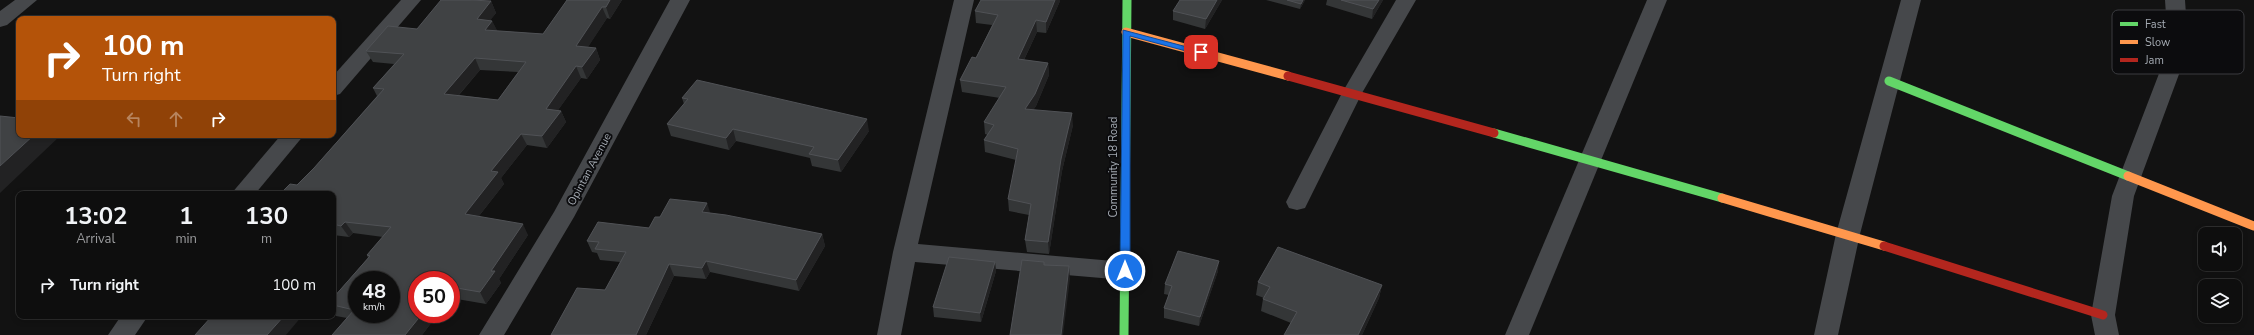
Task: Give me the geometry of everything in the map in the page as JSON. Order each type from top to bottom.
[{"type":"street","points":[[0,21],[27,0]]},
{"type":"street","points":[[336,86],[411,0]]},
{"type":"street","name":"Opintan Avenue","points":[[491,335],[563,217],[680,0]]},
{"type":"street","points":[[889,335],[905,252],[964,0]]},
{"type":"street","name":"Community 18 Road","points":[[1124,335],[1127,0]]},
{"type":"street","points":[[1297,202],[1352,93],[1406,0]]},
{"type":"street","points":[[1517,335],[1657,0]]},
{"type":"street","points":[[1826,335],[1848,234],[1912,0]]},
{"type":"street","points":[[2175,0],[2176,10]]},
{"type":"street","points":[[1126,32],[1352,93],[1848,234],[2105,325],[2123,196],[2169,74]]},
{"type":"street","points":[[1889,81],[2254,226]]},
{"type":"street","points":[[245,191],[290,138]]},
{"type":"street","points":[[905,252],[1125,271]]},
{"type":"street","points":[[120,335],[133,319]]},
{"type":"building","points":[[441,0],[491,1],[477,19],[492,21],[485,30],[543,34],[567,0],[610,0],[606,7],[602,7],[576,46],[596,48],[582,67],[576,66],[546,109],[561,111],[542,136],[521,134],[491,171],[498,172],[465,214],[523,224],[491,271],[495,271],[480,292],[460,289],[460,271],[408,271],[408,323],[415,323],[405,335],[332,335],[348,317],[348,323],[400,323],[400,271],[357,271],[370,256],[367,255],[391,227],[345,222],[341,226],[336,225],[336,191],[283,191],[290,184],[297,185],[314,168],[384,89],[373,88],[404,54],[366,51],[388,26],[417,29]],"holes":[[[475,58],[526,62],[498,100],[444,94]]]},
{"type":"building","points":[[981,0],[1055,0],[1046,22],[1036,20],[1018,59],[1048,63],[1035,94],[1025,109],[1072,113],[1061,159],[1048,242],[1025,240],[1031,204],[1008,199],[1018,149],[984,140],[994,125],[984,122],[1006,87],[960,80],[972,57],[976,58],[998,15],[975,11]]},
{"type":"building","points":[[1180,0],[1217,0],[1206,19],[1173,11]]},
{"type":"building","points":[[1287,0],[1303,0],[1301,4]]},
{"type":"building","points":[[1341,0],[1379,0],[1373,9]]},
{"type":"building","points":[[697,80],[867,119],[838,160],[809,154],[814,147],[733,129],[726,138],[667,124],[688,99],[682,98]]},
{"type":"building","points":[[0,116],[16,118],[16,138],[31,138],[0,166]]},
{"type":"building","points":[[670,199],[707,203],[702,212],[726,215],[822,234],[796,280],[706,261],[702,268],[669,264],[636,335],[551,335],[577,288],[605,290],[626,252],[595,249],[599,242],[587,241],[598,222],[649,228],[655,217],[660,217]]},
{"type":"building","points":[[1278,247],[1382,285],[1358,335],[1284,335],[1297,312],[1263,299],[1270,287],[1258,282]]},
{"type":"building","points":[[1178,251],[1219,261],[1200,317],[1164,308],[1172,286],[1165,284]]},
{"type":"building","points":[[949,257],[995,262],[980,313],[933,307]]},
{"type":"building","points":[[1022,260],[1044,262],[1044,265],[1069,266],[1061,335],[1010,335]]},
{"type":"building","points":[[348,281],[348,309],[336,306],[336,295]]},
{"type":"building","points":[[209,319],[281,319],[267,335],[195,335]]},
{"type":"traffic: fast","points":[[1124,335],[1127,0]]},
{"type":"traffic: fast","points":[[1889,81],[2128,176]]},
{"type":"traffic: fast","points":[[1494,133],[1722,198]]},
{"type":"traffic: slow","points":[[1126,32],[1288,76]]},
{"type":"traffic: slow","points":[[2128,176],[2254,226]]},
{"type":"traffic: slow","points":[[1722,198],[1884,246]]},
{"type":"traffic: jam","points":[[1288,76],[1494,133]]},
{"type":"traffic: jam","points":[[1884,246],[2103,315]]},
{"type":"route","points":[[1125,271],[1126,32],[1201,52]]}]
